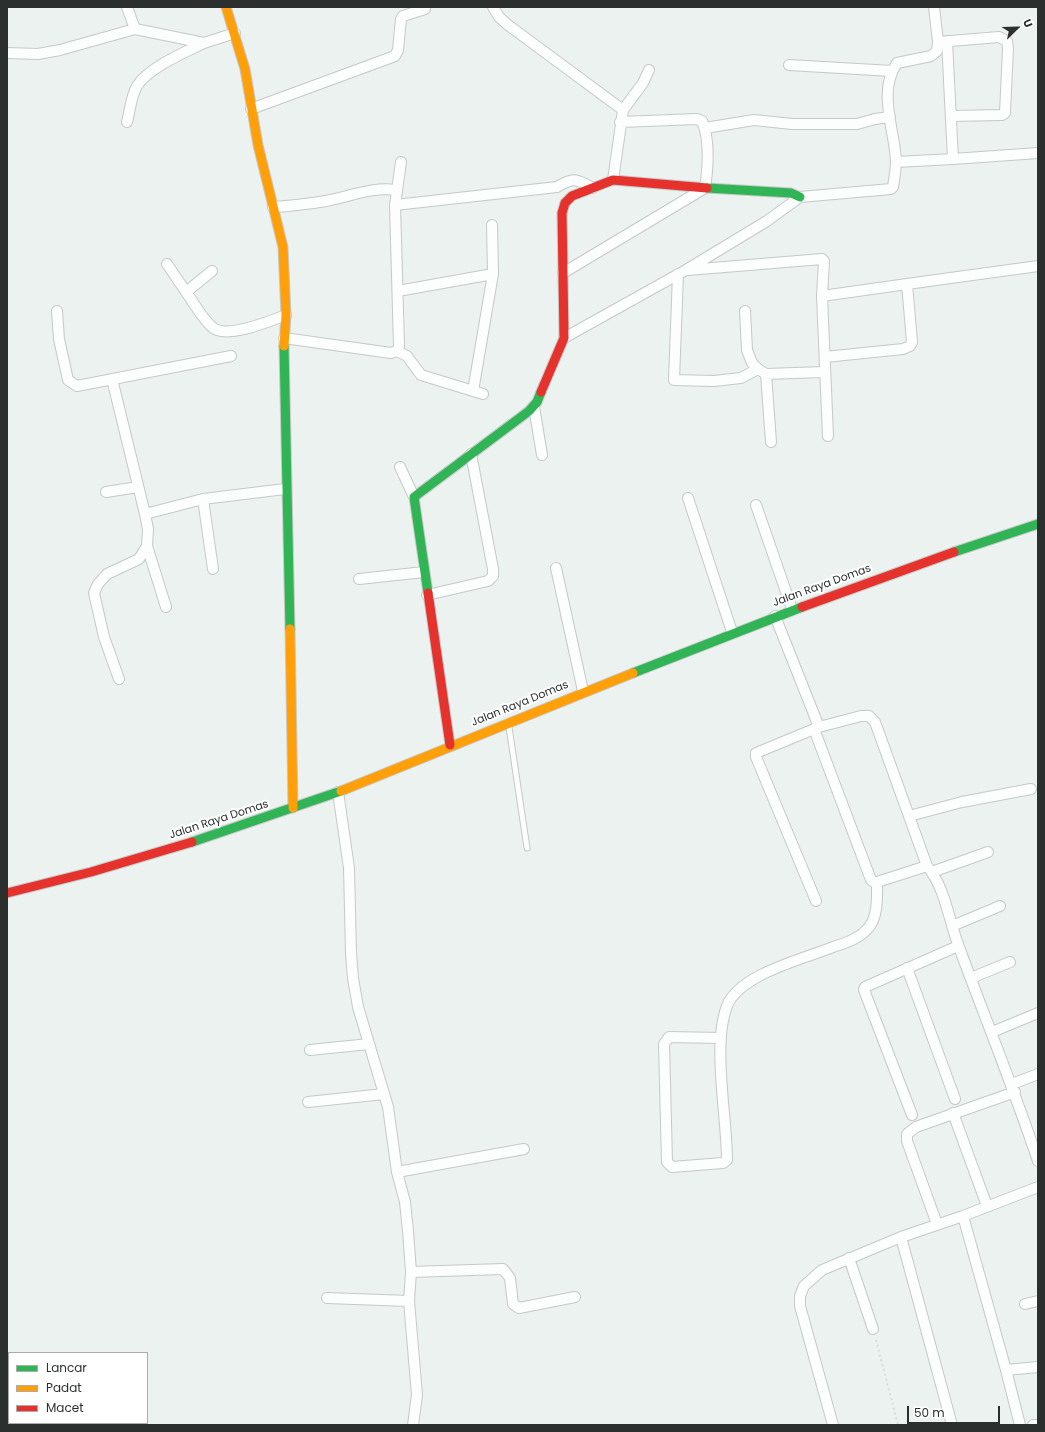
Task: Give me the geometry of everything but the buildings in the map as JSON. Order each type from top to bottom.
[{"type":"main road","points":[[230,9],[245,69],[251,109],[273,207],[284,247],[286,314],[284,338],[286,489],[293,808]]},
{"type":"main road","points":[[450,745],[427,595],[414,497],[534,407],[564,338],[562,213],[565,203],[572,196],[613,180],[705,188],[790,193],[800,197]]},
{"type":"main road","name":"Jalan Raya Domas","points":[[7,893],[107,867],[226,831],[338,792],[583,691],[792,609],[925,560],[1038,524]]},
{"type":"street","points":[[127,7],[135,29]]},
{"type":"street","points":[[934,7],[943,42],[951,116],[953,159]]},
{"type":"street","points":[[495,8],[508,25],[623,110]]},
{"type":"street","points":[[251,109],[395,56],[398,50],[401,19],[403,16],[425,9]]},
{"type":"street","points":[[7,53],[38,54],[60,50],[135,29],[204,43]]},
{"type":"street","points":[[127,122],[136,87],[142,79],[204,43],[235,32]]},
{"type":"street","points":[[943,42],[999,37],[1007,41],[1008,48],[1005,113],[1002,115],[951,116]]},
{"type":"street","points":[[564,338],[682,272],[767,220],[800,197],[891,189],[893,187],[896,162],[890,117],[888,79],[897,63],[931,56],[937,51],[943,42]]},
{"type":"street","points":[[789,65],[892,71]]},
{"type":"street","points":[[613,180],[620,122],[623,110],[643,83],[649,70]]},
{"type":"street","points":[[705,128],[754,120],[792,124],[857,124],[890,117]]},
{"type":"street","points":[[563,273],[705,188],[707,155],[705,128],[702,121],[696,119],[620,122]]},
{"type":"street","points":[[896,162],[1038,153]]},
{"type":"street","points":[[284,338],[391,353],[396,351],[399,346],[395,205],[401,162]]},
{"type":"street","points":[[395,205],[557,187],[569,180],[578,179],[593,188]]},
{"type":"street","points":[[273,207],[309,204],[359,193],[391,189],[396,190]]},
{"type":"street","points":[[396,351],[407,356],[421,375],[478,392],[493,274],[492,225]]},
{"type":"street","points":[[682,272],[822,259],[824,261],[822,296],[826,357],[824,372],[828,436]]},
{"type":"street","points":[[167,264],[212,327],[221,332],[255,327],[286,314]]},
{"type":"street","points":[[822,296],[1038,266]]},
{"type":"street","points":[[186,292],[212,270]]},
{"type":"street","points":[[682,272],[674,380],[714,381],[741,378],[762,372],[824,372]]},
{"type":"street","points":[[398,291],[493,274]]},
{"type":"street","points":[[826,357],[902,349],[910,346],[912,342],[907,284]]},
{"type":"street","points":[[57,311],[59,338],[68,380],[77,386],[231,356]]},
{"type":"street","points":[[745,311],[747,350],[752,363],[762,372],[771,442]]},
{"type":"street","points":[[112,379],[145,514],[148,529],[147,546],[166,607]]},
{"type":"street","points":[[534,407],[542,455]]},
{"type":"street","points":[[427,595],[488,581],[493,576],[493,569],[470,454]]},
{"type":"street","points":[[400,467],[414,497]]},
{"type":"street","points":[[106,492],[138,486]]},
{"type":"street","points":[[145,514],[203,499],[286,489]]},
{"type":"street","points":[[688,498],[732,632]]},
{"type":"street","points":[[203,499],[213,569]]},
{"type":"street","points":[[756,505],[792,609]]},
{"type":"street","points":[[119,679],[104,638],[94,592],[98,584],[107,574],[139,559],[147,546]]},
{"type":"street","points":[[556,568],[583,691]]},
{"type":"street","points":[[359,579],[424,572]]},
{"type":"street","points":[[775,616],[871,880],[878,882],[988,852]]},
{"type":"street","points":[[816,901],[756,757],[758,751],[817,728],[862,716],[869,716],[875,722],[929,869],[952,926],[958,946],[1013,1088],[1034,1134],[1038,1161]]},
{"type":"street","points":[[909,816],[962,802],[1031,789]]},
{"type":"street","points":[[338,792],[349,868],[353,978],[358,1006],[388,1107],[397,1172],[405,1202],[411,1272],[409,1301],[417,1395],[414,1425]]},
{"type":"street","points":[[721,1038],[669,1037],[665,1039],[667,1162],[672,1167],[723,1163],[727,1160],[721,1038],[722,1021],[727,1004],[734,993],[760,975],[856,939],[869,926],[876,912],[878,882]]},
{"type":"street","points":[[952,926],[1000,906]]},
{"type":"street","points":[[912,1115],[864,990],[865,987],[958,946]]},
{"type":"street","points":[[971,978],[1010,962]]},
{"type":"street","points":[[907,968],[955,1099]]},
{"type":"street","points":[[992,1032],[1038,1013]]},
{"type":"street","points":[[310,1050],[369,1044]]},
{"type":"street","points":[[937,1224],[905,1137],[907,1134],[916,1127],[1013,1088],[1038,1074]]},
{"type":"street","points":[[308,1102],[384,1094]]},
{"type":"street","points":[[952,1113],[988,1206]]},
{"type":"street","points":[[397,1172],[524,1149]]},
{"type":"street","points":[[833,1425],[800,1306],[800,1296],[804,1286],[822,1270],[849,1258],[901,1237],[963,1216],[1038,1187]]},
{"type":"street","points":[[963,1216],[1020,1425]]},
{"type":"street","points":[[901,1237],[952,1425]]},
{"type":"street","points":[[849,1258],[873,1329]]},
{"type":"street","points":[[411,1272],[503,1268],[510,1278],[513,1304],[518,1308],[575,1297]]},
{"type":"street","points":[[327,1298],[409,1301]]},
{"type":"street","points":[[1025,1304],[1038,1301]]},
{"type":"street","points":[[1006,1370],[1038,1367]]},
{"type":"street","points":[[1033,1425],[1038,1424]]},
{"type":"lane","points":[[508,722],[527,848]]},
{"type":"path","points":[[873,1329],[898,1425]]},
{"type":"traffic: fast","points":[[707,188],[791,193],[800,197]]},
{"type":"traffic: fast","points":[[284,346],[290,629]]},
{"type":"traffic: fast","points":[[428,593],[414,497],[529,411],[537,402],[541,392]]},
{"type":"traffic: fast","points":[[954,552],[1038,524]]},
{"type":"traffic: fast","points":[[633,673],[802,607]]},
{"type":"traffic: fast","points":[[192,842],[341,791]]},
{"type":"traffic: slow","points":[[226,7],[245,69],[258,145],[283,247],[286,315],[284,346]]},
{"type":"traffic: slow","points":[[290,629],[293,808]]},
{"type":"traffic: slow","points":[[341,791],[633,673]]},
{"type":"traffic: jam","points":[[541,392],[564,338],[562,213],[565,203],[572,196],[613,180],[707,188]]},
{"type":"traffic: jam","points":[[802,607],[954,552]]},
{"type":"traffic: jam","points":[[428,593],[450,745]]},
{"type":"traffic: jam","points":[[7,893],[91,872],[192,842]]}]
